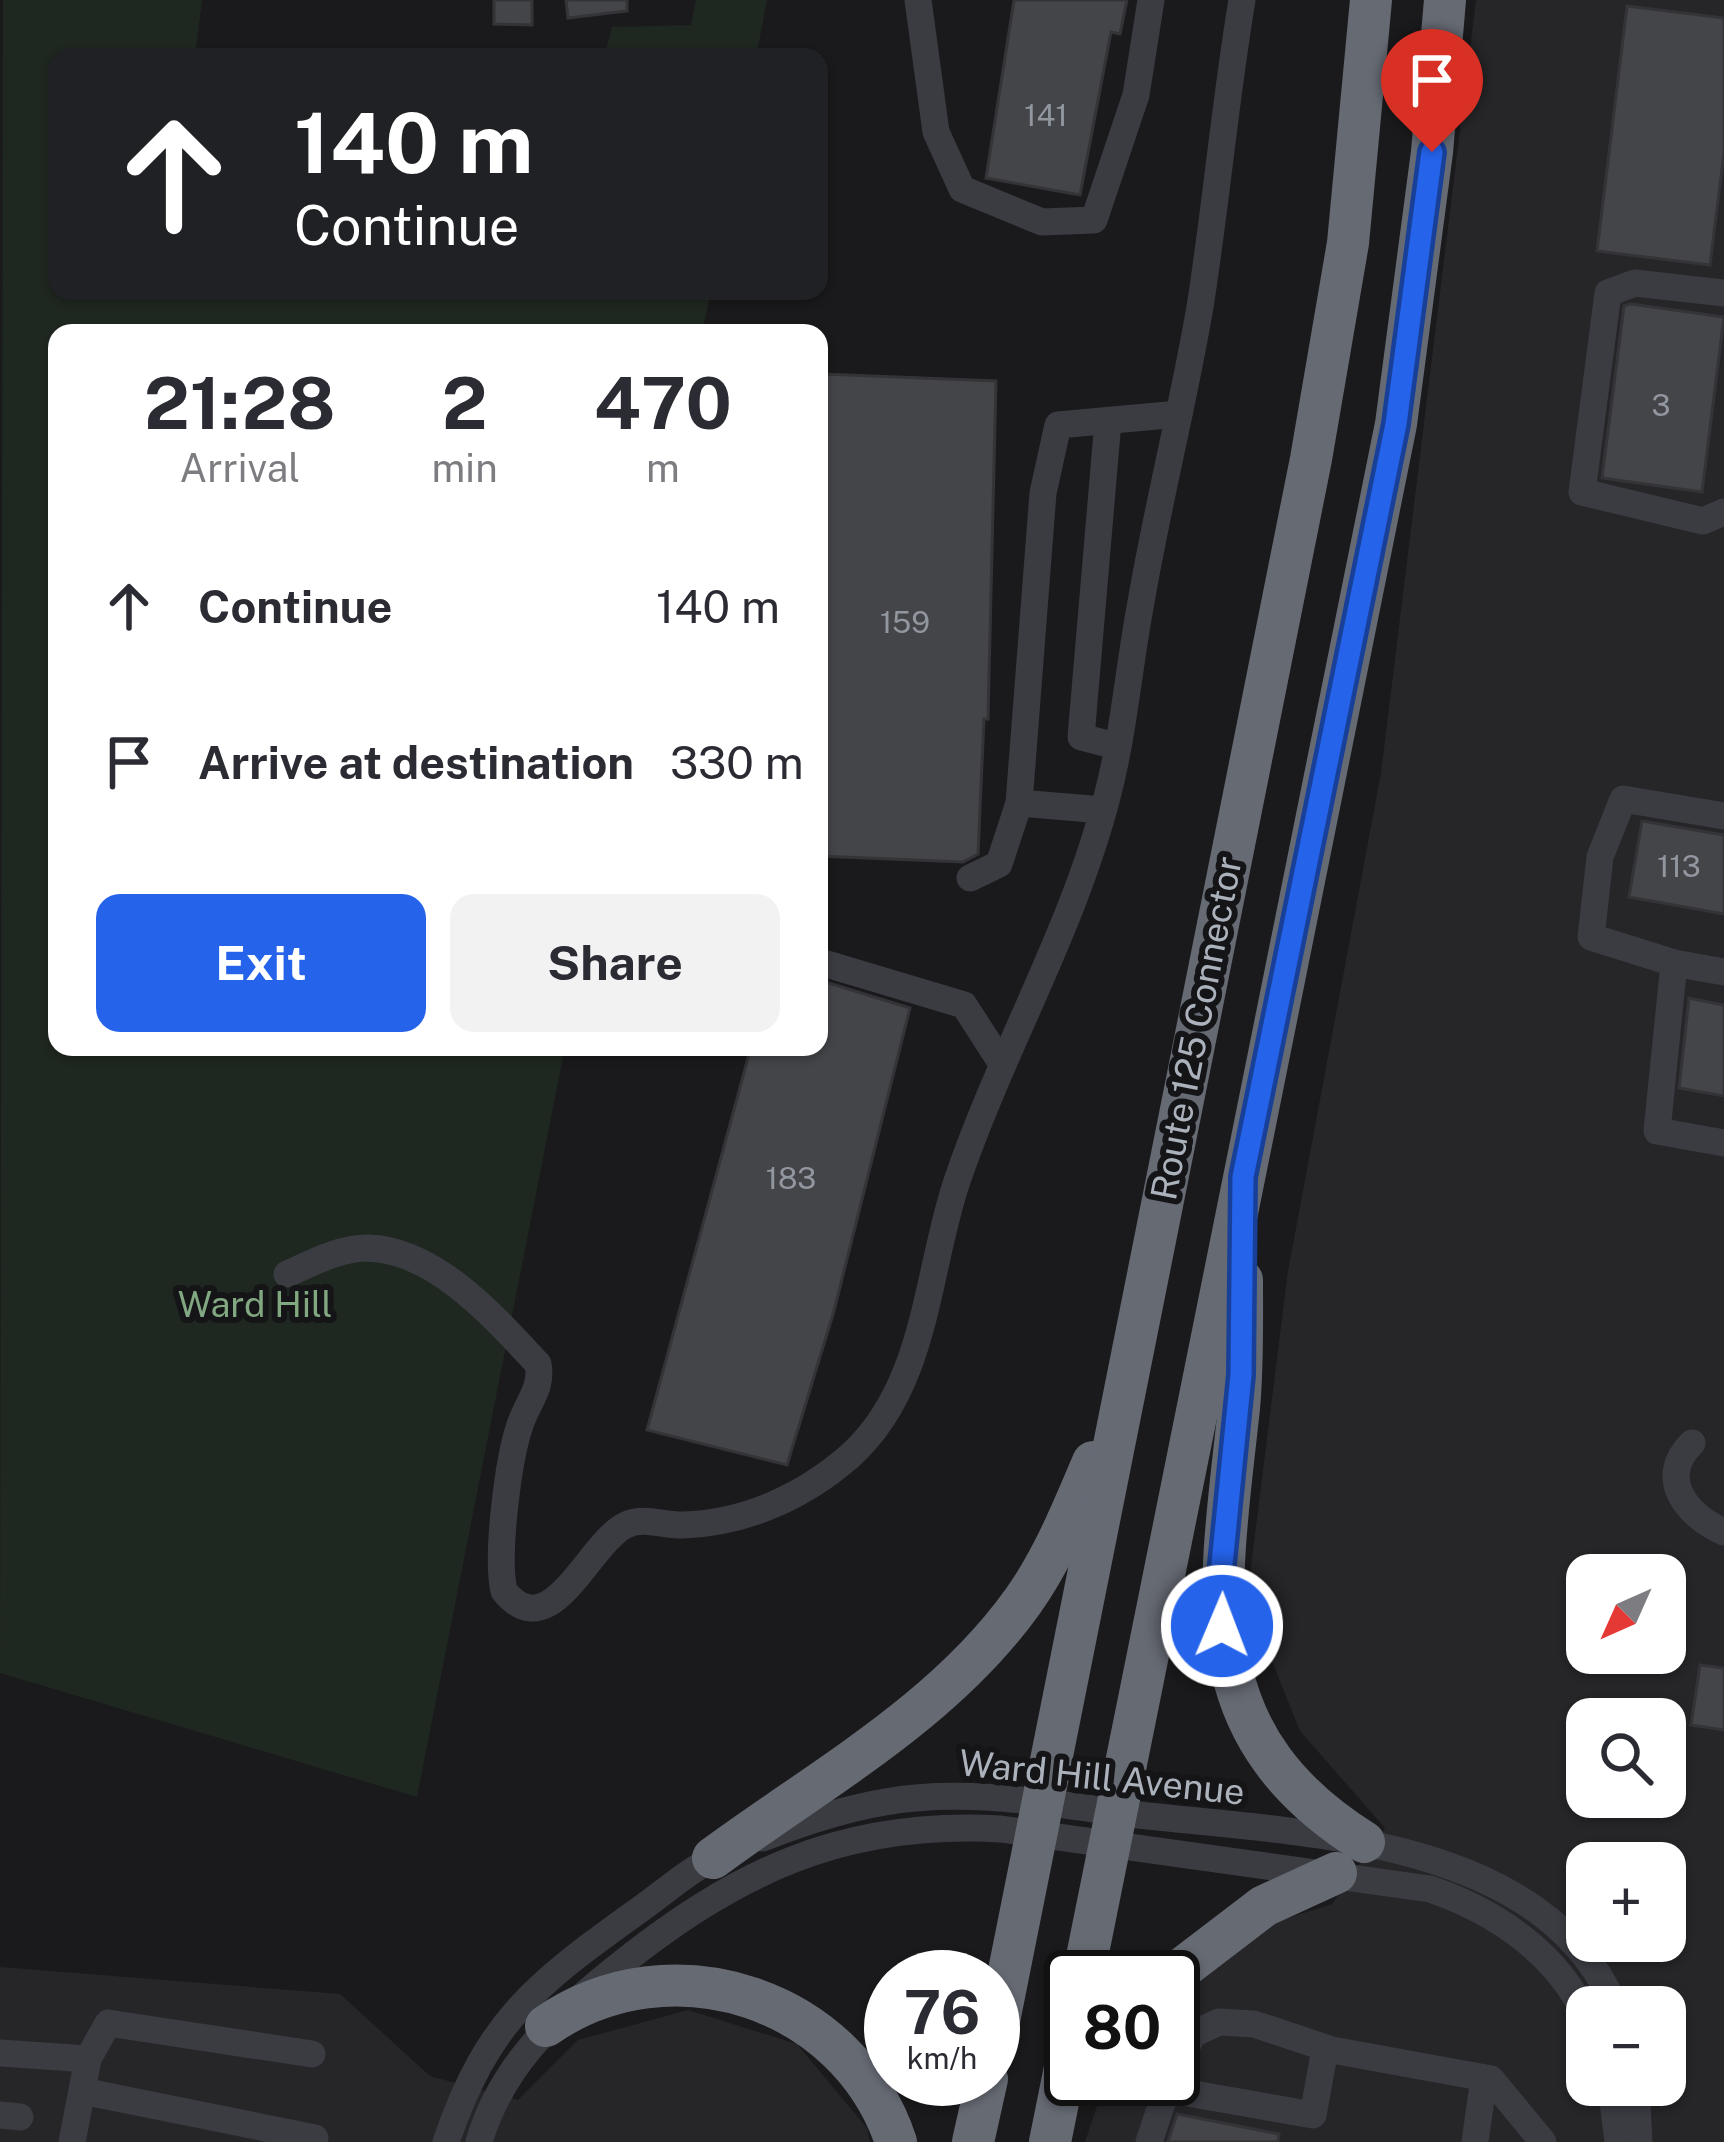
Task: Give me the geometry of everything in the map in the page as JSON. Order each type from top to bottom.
[{"type":"highway","name":"Route 125 Connector","points":[[1015,1950],[1121,1394],[1311,459],[1348,243],[1371,0]]},
{"type":"highway","name":"Route 125 Connector","points":[[1088,1950],[1396,424],[1432,152],[1445,0]]},
{"type":"highway","points":[[1200,1955],[1264,1906],[1350,1857],[1325,1817],[1266,1754],[1239,1697],[1222,1626],[1220,1584],[1242,1348],[1243,1177]]},
{"type":"highway","points":[[713,1858],[934,1699],[998,1630],[1057,1545],[1121,1394]]},
{"type":"highway","points":[[546,2026],[574,2007],[611,1992],[674,1983],[739,1993],[804,2019],[844,2053],[896,2142]]},
{"type":"highway","points":[[974,2142],[981,2106]]},
{"type":"highway","points":[[1050,2142],[1057,2106]]},
{"type":"highway","points":[[1063,2142],[1079,2106]]},
{"type":"street","points":[[918,0],[937,132],[962,189],[1042,222],[1094,220],[1136,94],[1151,0]]},
{"type":"street","points":[[287,1274],[335,1253],[386,1251],[422,1264],[467,1295],[538,1364],[536,1392],[513,1452],[500,1548],[504,1591],[525,1609],[537,1610],[563,1592],[622,1526],[639,1521],[679,1526],[761,1511],[849,1457],[879,1425],[902,1388],[955,1186],[1001,1064],[1085,871],[1103,810],[1179,414],[1242,0]]},
{"type":"street","points":[[1724,293],[1635,284],[1608,293],[1582,492],[1703,521],[1724,512]]},
{"type":"street","points":[[970,878],[999,864],[1019,803],[1043,493],[1058,425],[1179,414]]},
{"type":"street","points":[[1108,421],[1081,737],[1116,746]]},
{"type":"street","points":[[1724,816],[1623,799],[1600,857],[1591,937],[1674,964],[1724,972]]},
{"type":"street","points":[[1019,803],[1103,810]]},
{"type":"street","points":[[828,964],[964,1005],[1001,1064]]},
{"type":"street","points":[[1674,964],[1657,1131],[1724,1143]]},
{"type":"street","points":[[1692,1443],[1683,1452],[1677,1475],[1679,1496],[1691,1515],[1724,1532]]},
{"type":"street","name":"Ward Hill Avenue","points":[[446,2142],[464,2088],[528,1996],[562,1962],[713,1858],[787,1828],[886,1802],[948,1796],[1043,1819],[1456,1868],[1535,1911],[1604,1986]]},
{"type":"street","name":"Ward Hill Avenue","points":[[479,2142],[497,2092],[546,2026],[702,1902],[774,1864],[863,1837],[933,1825],[1043,1819]]},
{"type":"street","name":"Ward Hill Avenue","points":[[1113,1828],[1350,1857],[1484,1912],[1544,1958],[1566,1989]]},
{"type":"street","points":[[1200,2031],[1219,2022],[1254,2024],[1325,2049],[1491,2079],[1544,2142]]},
{"type":"street","points":[[72,2142],[88,2059],[109,2023],[312,2054]]},
{"type":"street","points":[[1200,2087],[1313,2115],[1325,2049]]},
{"type":"street","points":[[0,2053],[88,2059]]},
{"type":"street","points":[[1475,2142],[1484,2078]]},
{"type":"street","points":[[82,2091],[315,2138]]},
{"type":"street","points":[[1149,2142],[1161,2106]]},
{"type":"street","points":[[1614,2106],[1618,2142]]},
{"type":"street","points":[[1637,2106],[1639,2142]]},
{"type":"shaded area","points":[[1476,0],[1724,0],[1724,2142],[1085,2142],[1097,2106],[1200,2106],[1200,1970],[1266,1925],[1332,1904],[1385,1828],[1300,1731],[1247,1599],[1288,1271],[1381,773]]},
{"type":"shaded area","points":[[0,1967],[340,1994],[430,2076],[518,2100],[578,2040],[688,2010],[797,2044],[867,2128],[870,2142],[0,2142]]},
{"type":"green space","name":"Ward Hill","points":[[3,0],[202,0],[196,48],[48,48],[48,300],[709,300],[704,324],[48,324],[48,1056],[563,1056],[417,1797],[0,1673]]},
{"type":"green space","points":[[696,0],[767,0],[758,48],[606,48],[612,27],[691,25]]},
{"type":"building","points":[[494,0],[532,0],[532,25],[494,24]]},
{"type":"building","points":[[566,0],[627,0],[627,11],[568,18]]},
{"type":"building","points":[[1014,0],[1127,0],[1120,34],[1111,32],[1080,195],[986,178]]},
{"type":"building","points":[[1627,6],[1724,18],[1724,153],[1710,265],[1597,251]]},
{"type":"building","points":[[1624,306],[1724,317],[1702,492],[1602,478]]},
{"type":"building","points":[[828,374],[996,381],[988,719],[984,719],[978,854],[963,862],[828,856]]},
{"type":"building","points":[[1642,821],[1724,835],[1724,914],[1629,897]]},
{"type":"building","points":[[828,983],[910,1008],[834,1311],[787,1465],[647,1430],[749,1056],[828,1056]]},
{"type":"building","points":[[1689,998],[1724,1005],[1724,1096],[1679,1088]]},
{"type":"building","points":[[1700,1665],[1724,1668],[1724,1730],[1691,1725]]},
{"type":"building","points":[[1177,2114],[1279,2134],[1278,2142],[1168,2142]]},
{"type":"route","points":[[1222,1626],[1220,1584],[1241,1375],[1243,1177],[1396,424],[1432,152]]}]
